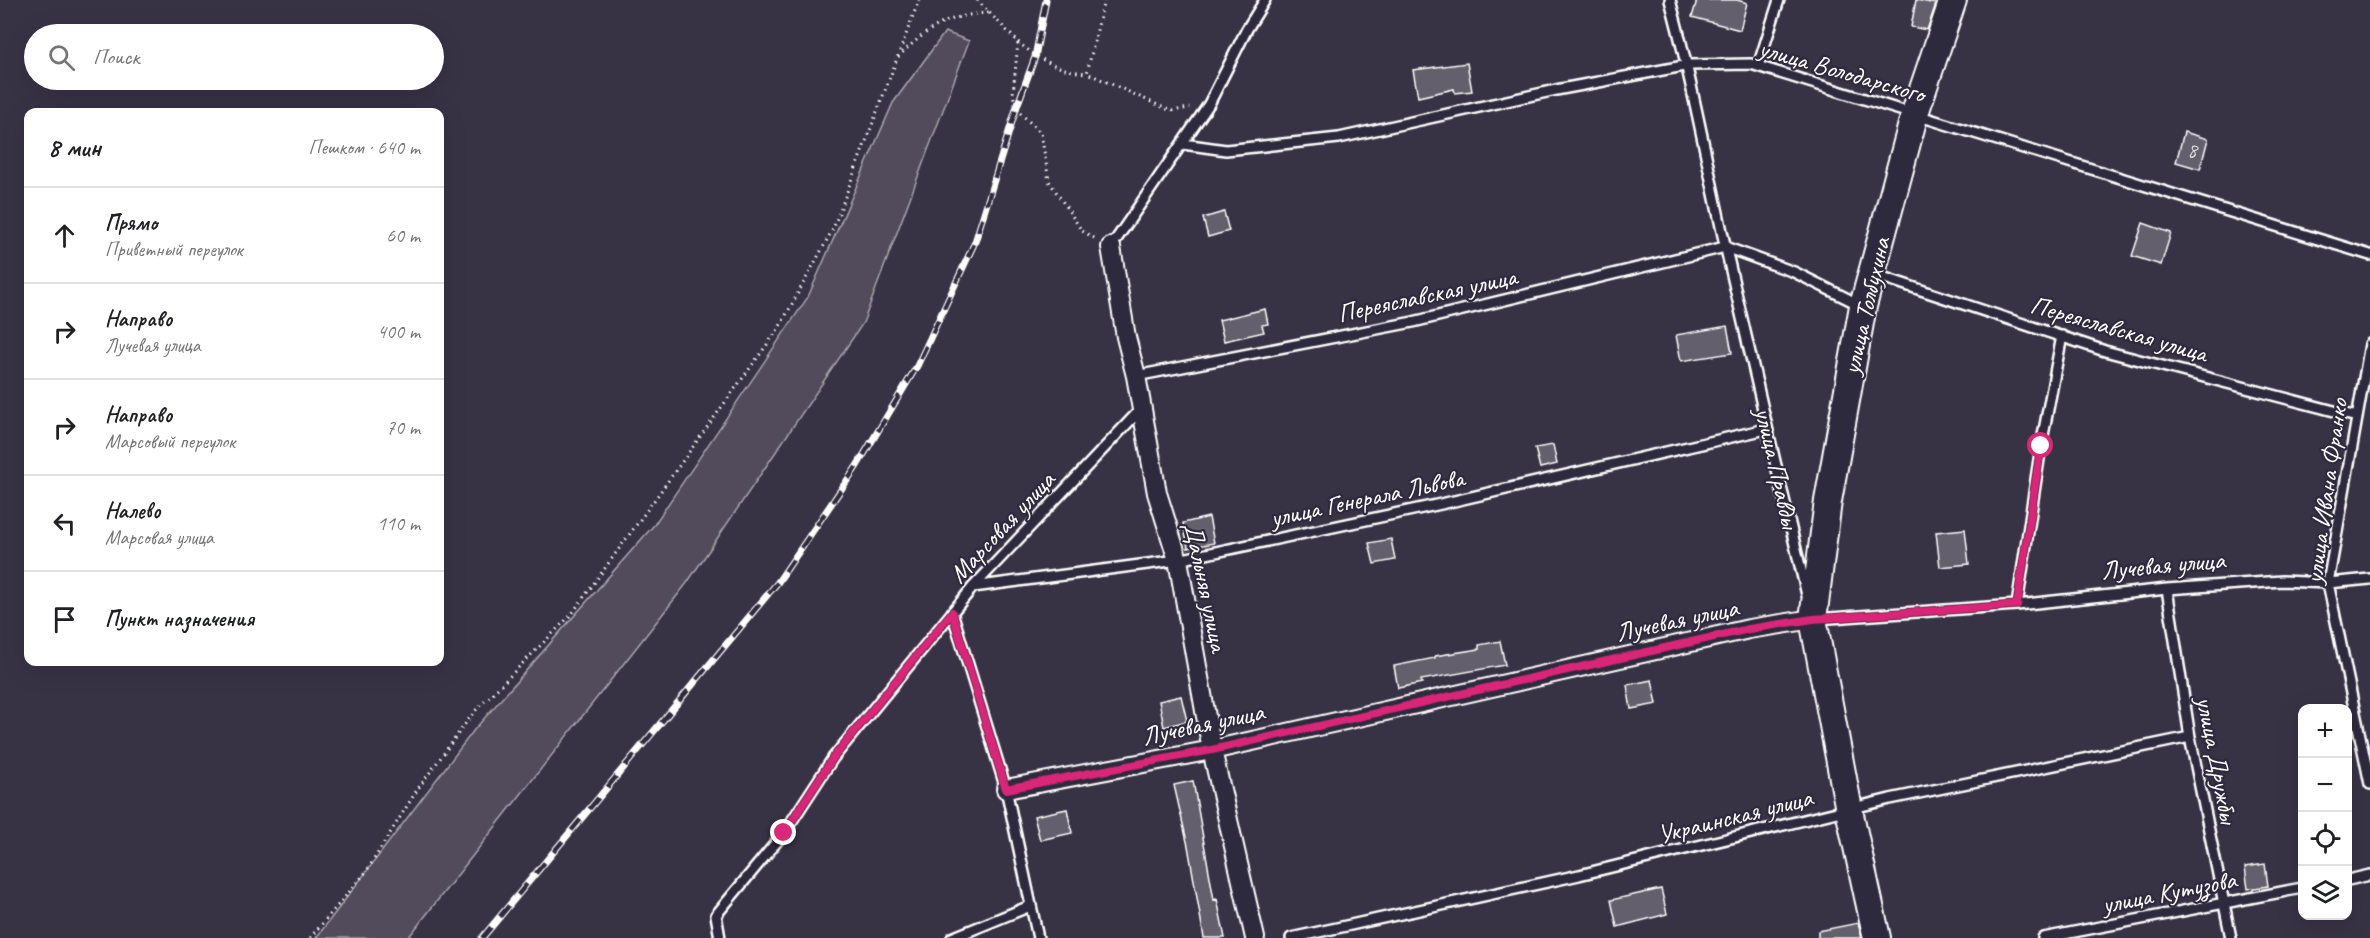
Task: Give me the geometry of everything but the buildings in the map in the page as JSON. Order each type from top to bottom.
[{"type":"main road","name":"улица Толбухина","points":[[1813,619],[1828,501],[1863,306],[1915,113],[1953,0]]},
{"type":"main road","name":"улица Правды","points":[[1813,619],[1849,810],[1877,938]]},
{"type":"street","name":"Дальняя улица","points":[[1111,247],[1157,493],[1178,560],[1212,750],[1255,938]]},
{"type":"street","name":"Лучевая улица","points":[[1006,789],[1212,750],[1749,629],[1813,619]]},
{"type":"lane","points":[[1111,247],[1209,104],[1247,29],[1265,0]]},
{"type":"lane","name":"улица Правды","points":[[1670,0],[1689,65],[1725,247],[1813,619]]},
{"type":"lane","points":[[1758,66],[1779,0]]},
{"type":"lane","name":"улица Володарского","points":[[1183,144],[1226,150],[1339,138],[1556,90],[1689,65],[1751,64],[1915,113],[2169,195],[2370,255]]},
{"type":"lane","points":[[1725,247],[1794,272],[1863,306]]},
{"type":"lane","name":"Переяславская улица","points":[[1136,376],[1413,322],[1725,247]]},
{"type":"lane","name":"Переяславская улица","points":[[1871,273],[2105,351],[2357,417]]},
{"type":"lane","points":[[2017,605],[2041,446],[2062,336]]},
{"type":"lane","name":"улица Ивана Франко","points":[[2370,344],[2328,583],[2370,784]]},
{"type":"lane","name":"Марсовая улица","points":[[720,938],[716,915],[784,833],[833,758],[973,587],[1141,409]]},
{"type":"lane","name":"улица Генерала Львова","points":[[973,587],[1178,560],[1441,504],[1767,429]]},
{"type":"lane","name":"Лучевая улица","points":[[1813,619],[2017,605],[2282,581],[2328,583],[2370,579]]},
{"type":"lane","name":"улица Дружбы","points":[[2167,590],[2190,737],[2231,938]]},
{"type":"lane","points":[[952,612],[1006,789],[1038,938]]},
{"type":"lane","name":"Украинская улица","points":[[1291,938],[1579,875],[1890,799],[2190,737]]},
{"type":"lane","points":[[2352,879],[2370,875]]},
{"type":"lane","name":"улица Кутузова","points":[[2043,938],[2298,889]]},
{"type":"lane","points":[[952,938],[1030,906]]},
{"type":"path","points":[[310,938],[366,872],[417,790],[474,712],[571,615],[779,328],[833,229],[919,0]]},
{"type":"path","points":[[977,0],[1035,57],[1073,72],[1087,73],[1171,111],[1209,104]]},
{"type":"path","points":[[1087,73],[1104,0]]},
{"type":"path","points":[[897,58],[923,33],[937,26],[964,14],[989,13]]},
{"type":"path","points":[[1018,42],[1012,94],[1016,108],[1041,133],[1049,181],[1082,231],[1111,247]]},
{"type":"shaded area","points":[[945,32],[969,41],[863,323],[687,583],[408,938],[316,938],[474,730],[654,525],[808,297],[893,103]]},
{"type":"railway","points":[[482,938],[778,582],[857,466],[917,366],[975,242],[1016,109],[1035,57],[1046,0]]},
{"type":"route","points":[[784,833],[833,758],[952,612],[1006,789],[1212,750],[1749,629],[1813,619],[2017,605],[2041,446]]}]
